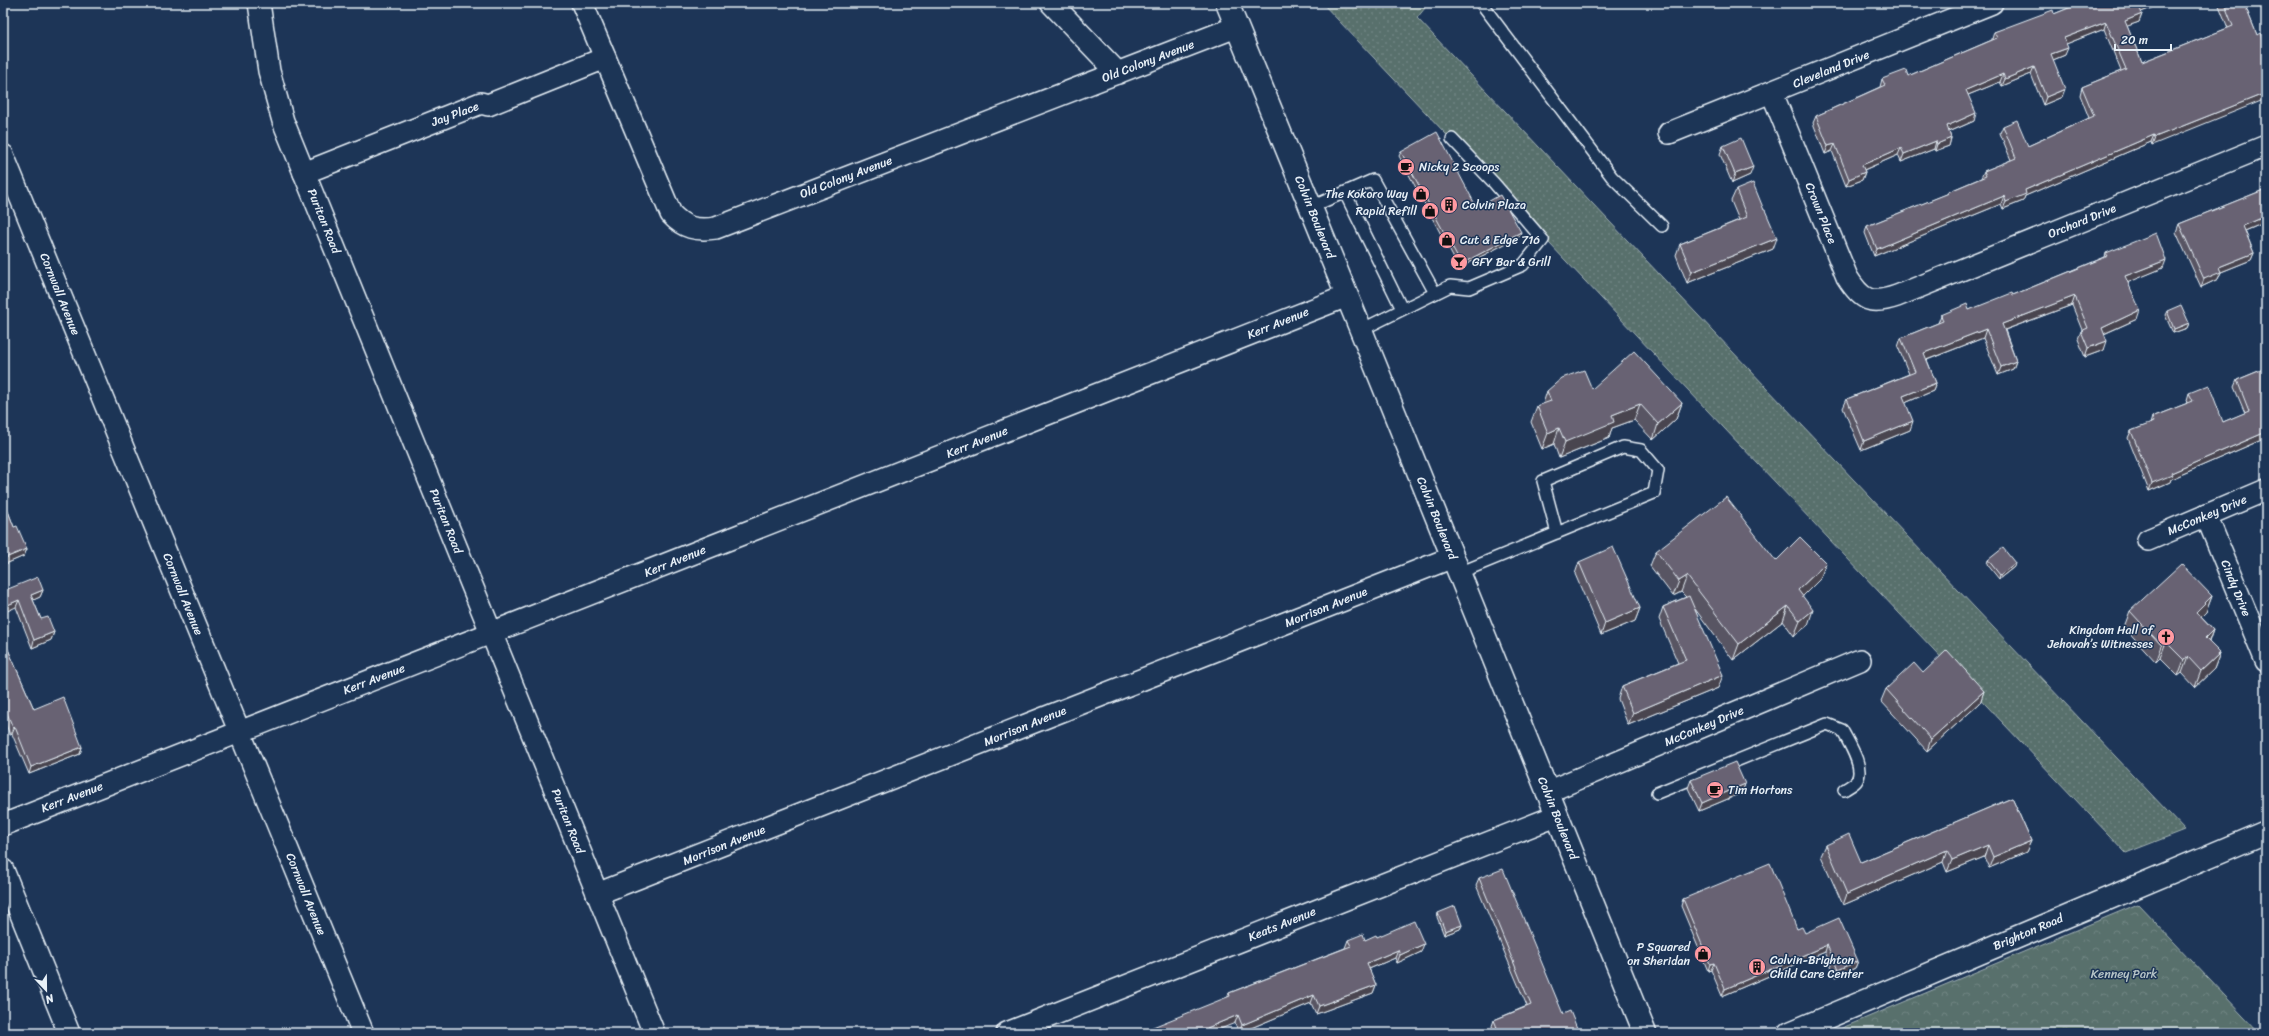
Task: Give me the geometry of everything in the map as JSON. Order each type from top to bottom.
[{"type":"street","name":"Puritan Road","points":[[259,3],[269,71],[283,121],[654,1033]]},
{"type":"street","points":[[1051,3],[1118,73]]},
{"type":"street","name":"Colvin Boulevard","points":[[1227,3],[1362,330],[1556,816],[1645,1033]]},
{"type":"street","name":"Cleveland Drive","points":[[1669,133],[1992,3]]},
{"type":"street","name":"Old Colony Avenue","points":[[584,4],[605,58],[671,214],[680,223],[690,228],[703,230],[716,228],[1236,27]]},
{"type":"street","name":"Jay Place","points":[[304,173],[481,103],[488,105],[605,58]]},
{"type":"street","name":"Crown Place","points":[[1772,92],[1847,277],[1864,298],[1875,302],[1897,296]]},
{"type":"street","name":"Orchard Drive","points":[[1897,296],[2266,146]]},
{"type":"street","name":"Cornwall Avenue","points":[[3,155],[363,1033]]},
{"type":"street","name":"Kerr Avenue","points":[[3,824],[1347,296]]},
{"type":"street","name":"McConkey Drive","points":[[2148,540],[2266,490]]},
{"type":"street","name":"Cindy Drive","points":[[2206,515],[2266,661]]},
{"type":"street","name":"Morrison Avenue","points":[[597,894],[1456,565]]},
{"type":"street","name":"McConkey Drive","points":[[1547,792],[1860,660]]},
{"type":"street","name":"Keats Avenue","points":[[1007,1033],[1556,816]]},
{"type":"street","name":"Brighton Road","points":[[1790,1033],[2266,832]]},
{"type":"street","points":[[3,870],[69,1033]]},
{"type":"lane","points":[[1481,3],[1612,177],[1662,226]]},
{"type":"lane","points":[[1362,330],[1450,286],[1469,288],[1523,265],[1543,240],[1494,183],[1452,140]]},
{"type":"lane","points":[[1311,207],[1374,180],[1435,293]]},
{"type":"lane","points":[[1345,193],[1402,309]]},
{"type":"lane","points":[[1456,565],[1557,533],[1654,493],[1658,470],[1641,450],[1623,447],[1543,481],[1557,533]]},
{"type":"lane","points":[[1657,793],[1827,724],[1842,730],[1857,764],[1859,774],[1856,782],[1844,790]]},
{"type":"green space","points":[[1322,3],[1420,3],[1425,8],[1417,18],[2185,830],[2126,853]]},
{"type":"green space","name":"Kenney Park","points":[[2138,904],[2260,1033],[1830,1033]]},
{"type":"building","points":[[2081,3],[2147,3],[2139,6],[2142,14],[2125,21],[2142,62],[2233,26],[2224,3],[2244,3],[2257,35],[2260,33],[2266,48],[2266,93],[2155,137],[2154,135],[2025,190],[2026,194],[2006,202],[2004,196],[1877,249],[1867,226],[1949,193],[1948,192],[1986,176],[1984,171],[2016,158],[2003,126],[2017,120],[2028,146],[2094,116],[2082,87],[2126,69],[2106,22],[2064,38],[2068,48],[2051,54],[2065,89],[2046,97],[2034,67],[2005,79],[2003,74],[1966,90],[1976,113],[1947,126],[1951,138],[1937,144],[1936,141],[1904,154],[1901,148],[1862,165],[1865,172],[1849,179],[1835,144],[1828,146],[1816,116],[1885,85],[1882,79],[1906,70],[1908,76],[1997,38],[1994,32],[2053,10],[2054,14]]},
{"type":"building","name":"Colvin Plaza","points":[[1437,132],[1477,208],[1500,195],[1521,232],[1461,264],[1401,152]]},
{"type":"building","points":[[1741,138],[1753,167],[1735,174],[1723,146]]},
{"type":"building","points":[[1753,183],[1777,238],[1692,272],[1680,244],[1747,217],[1736,190]]},
{"type":"building","points":[[2266,189],[2266,216],[2243,226],[2254,253],[2219,267],[2221,272],[2204,279],[2179,224]]},
{"type":"building","points":[[2156,233],[2166,260],[2125,276],[2140,310],[2102,328],[2107,341],[2088,348],[2081,331],[2088,328],[2075,296],[2002,324],[2016,361],[2001,367],[1986,329],[1924,353],[1936,383],[1903,396],[1913,421],[1864,441],[1847,399],[1915,372],[1901,338],[1943,321],[1941,315],[1967,304],[1969,310],[2012,293],[2013,295],[2108,256],[2106,253]]},
{"type":"building","points":[[2181,305],[2189,323],[2174,329],[2167,311]]},
{"type":"building","points":[[1634,351],[1682,403],[1658,424],[1640,404],[1612,415],[1614,422],[1565,442],[1559,428],[1548,433],[1537,406],[1551,401],[1547,391],[1562,378],[1584,370],[1592,389]]},
{"type":"building","points":[[2266,368],[2266,432],[2171,473],[2172,475],[2152,483],[2131,431],[2154,422],[2152,417],[2193,401],[2189,393],[2209,385],[2223,422],[2249,411],[2237,380]]},
{"type":"building","points":[[1726,497],[1776,561],[1800,537],[1826,563],[1798,590],[1813,610],[1800,621],[1788,606],[1739,644],[1687,576],[1679,581],[1656,551]]},
{"type":"building","points":[[3,498],[14,527],[17,526],[27,549],[5,558],[3,553]]},
{"type":"building","points":[[1613,547],[1640,608],[1605,623],[1579,562]]},
{"type":"building","points":[[2003,548],[2015,563],[2000,575],[1988,560]]},
{"type":"building","name":"Kingdom Hall of Jehovah’s Witnesses","points":[[2181,564],[2212,596],[2196,612],[2213,630],[2205,638],[2220,653],[2201,671],[2188,657],[2184,660],[2166,642],[2162,646],[2130,611]]},
{"type":"building","points":[[38,577],[43,590],[31,595],[41,619],[48,617],[54,632],[34,640],[19,600],[3,607],[3,591]]},
{"type":"building","points":[[1689,596],[1723,675],[1633,713],[1622,686],[1686,660],[1663,607]]},
{"type":"building","points":[[3,638],[34,709],[63,697],[82,747],[31,767],[15,727],[13,728],[3,703]]},
{"type":"building","points":[[1947,650],[1984,691],[1931,739],[1886,689],[1914,663],[1923,673]]},
{"type":"building","name":"Tim Hortons","points":[[1735,762],[1745,784],[1702,803],[1691,780]]},
{"type":"building","points":[[2012,798],[2031,841],[1993,857],[1988,845],[1952,860],[1947,850],[1847,894],[1826,845],[1849,834],[1861,862]]},
{"type":"building","points":[[1770,863],[1797,929],[1802,927],[1805,933],[1839,918],[1858,961],[1838,970],[1827,945],[1725,989],[1714,963],[1710,964],[1683,899]]},
{"type":"building","points":[[1503,869],[1563,1014],[1570,1011],[1579,1033],[1499,1033],[1494,1020],[1531,1005],[1479,878]]},
{"type":"building","points":[[1455,906],[1462,925],[1445,931],[1438,913]]},
{"type":"building","points":[[1414,921],[1424,944],[1400,955],[1398,950],[1367,963],[1376,985],[1319,1006],[1314,995],[1242,1025],[1238,1015],[1207,1028],[1209,1033],[1138,1033],[1230,996],[1229,993],[1351,946],[1348,940],[1363,934],[1365,940],[1376,935],[1377,937]]},
{"type":"place","name":"Nicky 2 Scoops","points":[[1406,167]]},
{"type":"place","name":"The Kokoro Way","points":[[1421,194]]},
{"type":"place","name":"Colvin Plaza","points":[[1449,205]]},
{"type":"place","name":"Rapid Refill","points":[[1430,211]]},
{"type":"place","name":"Cut & Edge 716","points":[[1447,240]]},
{"type":"place","name":"GFY Bar & Grill","points":[[1459,262]]},
{"type":"place","name":"Kingdom Hall of Jehovah’s Witnesses","points":[[2166,637]]},
{"type":"place","name":"Tim Hortons","points":[[1715,790]]},
{"type":"place","name":"P Squared on Sheridan","points":[[1703,954]]},
{"type":"place","name":"Colvin-Brighton Child Care Center","points":[[1757,967]]}]
